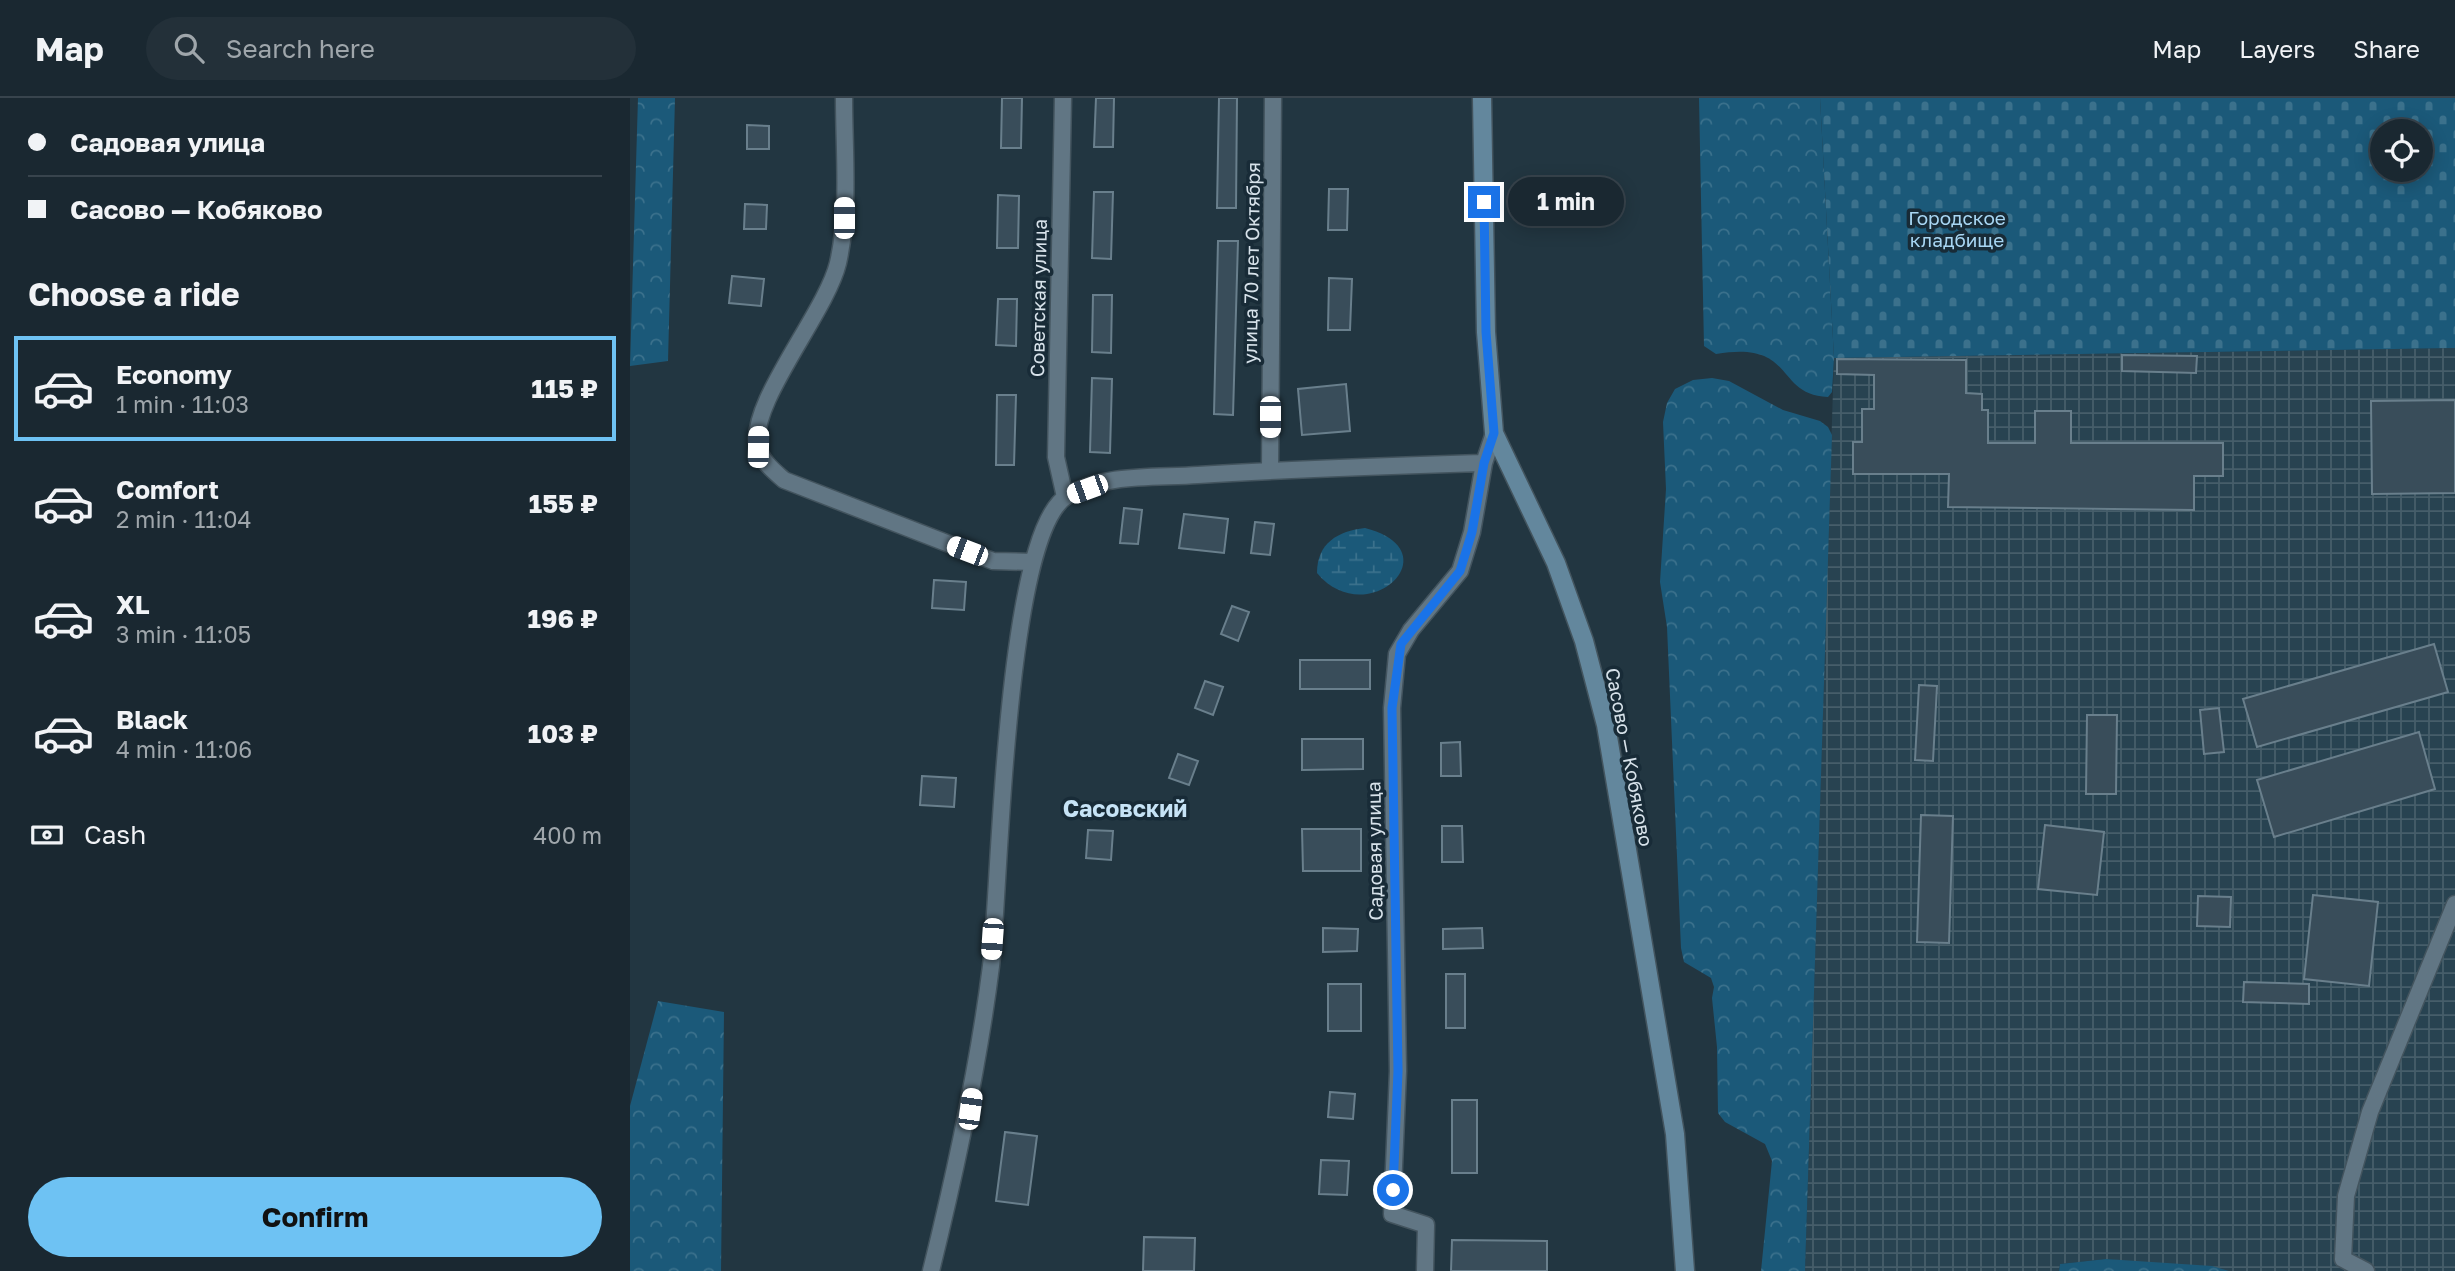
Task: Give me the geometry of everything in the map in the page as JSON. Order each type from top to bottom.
[{"type":"street","points":[[844,98],[844,218],[838,264],[824,302],[770,395],[758,425],[758,447],[767,465],[784,480],[993,561],[1033,562]]},
{"type":"street","name":"Советская улица","points":[[1063,98],[1056,457],[1065,497]]},
{"type":"street","name":"улица 70 лет Октября","points":[[1270,470],[1273,98]]},
{"type":"street","name":"Сасово — Кобяково","points":[[1482,98],[1486,332],[1494,433],[1556,563],[1584,640],[1606,725],[1675,1134],[1685,1271]]},
{"type":"street","name":"Садовая улица","points":[[1425,1271],[1426,1225],[1392,1214],[1398,1071],[1392,708],[1401,644],[1460,571],[1472,532],[1484,463],[1494,433]]},
{"type":"street","points":[[932,1271],[970,1109],[991,964],[1004,767],[1019,635],[1033,562],[1047,524],[1065,497],[1110,481],[1270,470],[1484,463]]},
{"type":"street","points":[[2366,1271],[2343,1259],[2346,1196],[2370,1112],[2455,904]]},
{"type":"shaded area","points":[[2455,348],[2455,1271],[2229,1271],[2106,1259],[2060,1264],[2059,1271],[1805,1271],[1834,358]]},
{"type":"green space","points":[[638,98],[675,98],[668,361],[630,366]]},
{"type":"green space","points":[[1699,98],[1820,98],[1834,358],[1832,392],[1828,397],[1811,394],[1799,387],[1773,361],[1760,355],[1742,352],[1716,354],[1704,346]]},
{"type":"green space","name":"Городское кладбище","points":[[1820,98],[2455,98],[2455,348],[1834,358]]},
{"type":"green space","points":[[1712,378],[1729,381],[1783,410],[1820,421],[1828,427],[1832,435],[1805,1271],[1761,1271],[1772,1161],[1765,1144],[1725,1122],[1718,1113],[1717,1047],[1712,998],[1714,987],[1711,978],[1684,962],[1681,948],[1667,627],[1660,582],[1666,489],[1663,422],[1667,403],[1675,389],[1693,380]]},
{"type":"green space","points":[[1365,528],[1391,539],[1402,553],[1402,568],[1393,582],[1378,591],[1358,595],[1337,589],[1317,573],[1318,563],[1325,546],[1331,540],[1346,532]]},
{"type":"green space","points":[[658,1001],[724,1012],[721,1271],[630,1271],[630,1106]]},
{"type":"green space","points":[[2106,1259],[2212,1266],[2229,1271],[2059,1271],[2060,1264]]},
{"type":"building","points":[[1002,98],[1022,98],[1021,148],[1001,148]]},
{"type":"building","points":[[1096,98],[1114,98],[1113,147],[1094,147]]},
{"type":"building","points":[[1219,98],[1237,98],[1236,208],[1217,208]]},
{"type":"building","points":[[747,125],[769,126],[769,149],[747,149]]},
{"type":"building","points":[[1329,189],[1348,189],[1347,230],[1328,230]]},
{"type":"building","points":[[1094,192],[1113,192],[1111,259],[1092,258]]},
{"type":"building","points":[[998,195],[1019,196],[1018,248],[997,248]]},
{"type":"building","points":[[745,204],[767,205],[766,229],[744,229]]},
{"type":"building","points":[[1218,241],[1238,241],[1233,415],[1214,414]]},
{"type":"building","points":[[732,276],[764,279],[761,306],[729,303]]},
{"type":"building","points":[[1329,278],[1352,279],[1350,330],[1328,330]]},
{"type":"building","points":[[1093,295],[1112,295],[1111,353],[1092,352]]},
{"type":"building","points":[[998,299],[1017,299],[1016,346],[996,345]]},
{"type":"building","points":[[2122,355],[2197,356],[2196,373],[2122,371]]},
{"type":"building","points":[[1837,359],[1966,360],[1966,393],[1982,394],[1982,410],[1988,410],[1988,443],[2035,443],[2035,411],[2071,411],[2071,443],[2223,443],[2223,476],[2194,476],[2194,510],[1948,507],[1949,474],[1853,474],[1853,442],[1862,442],[1862,409],[1874,409],[1874,375],[1837,374]]},
{"type":"building","points":[[1092,378],[1112,379],[1110,453],[1090,452]]},
{"type":"building","points":[[1346,384],[1350,431],[1302,435],[1298,389]]},
{"type":"building","points":[[997,395],[1016,395],[1014,465],[996,465]]},
{"type":"building","points":[[2455,400],[2455,493],[2372,494],[2371,401]]},
{"type":"building","points":[[1124,508],[1142,510],[1138,544],[1120,543]]},
{"type":"building","points":[[1184,514],[1228,519],[1224,553],[1179,548]]},
{"type":"building","points":[[1255,522],[1274,524],[1270,555],[1251,553]]},
{"type":"building","points":[[934,580],[966,582],[964,610],[932,608]]},
{"type":"building","points":[[1232,606],[1249,612],[1238,641],[1221,634]]},
{"type":"building","points":[[2434,644],[2448,692],[2257,747],[2243,699]]},
{"type":"building","points":[[1300,660],[1370,660],[1370,689],[1300,689]]},
{"type":"building","points":[[1205,681],[1223,687],[1213,715],[1195,708]]},
{"type":"building","points":[[1919,685],[1937,686],[1933,761],[1915,760]]},
{"type":"building","points":[[2219,708],[2224,752],[2204,754],[2200,710]]},
{"type":"building","points":[[2087,715],[2117,715],[2116,794],[2086,794]]},
{"type":"building","points":[[2419,732],[2435,789],[2274,837],[2257,780]]},
{"type":"building","points":[[1302,739],[1363,739],[1363,769],[1302,770]]},
{"type":"building","points":[[1460,742],[1461,776],[1441,776],[1441,743]]},
{"type":"building","points":[[1178,754],[1198,761],[1189,785],[1169,778]]},
{"type":"building","points":[[922,776],[956,778],[954,807],[920,805]]},
{"type":"building","points":[[1921,815],[1953,816],[1949,943],[1917,942]]},
{"type":"building","points":[[2045,825],[2104,832],[2097,895],[2038,889]]},
{"type":"building","points":[[1442,826],[1462,826],[1463,862],[1442,862]]},
{"type":"building","points":[[1302,829],[1361,829],[1361,871],[1303,871]]},
{"type":"building","points":[[1088,830],[1113,831],[1111,860],[1086,858]]},
{"type":"building","points":[[2313,895],[2378,902],[2369,986],[2304,979]]},
{"type":"building","points":[[2198,896],[2231,897],[2230,927],[2197,926]]},
{"type":"building","points":[[1323,928],[1358,929],[1357,951],[1323,952]]},
{"type":"building","points":[[1482,928],[1483,948],[1443,949],[1443,929]]},
{"type":"building","points":[[1446,974],[1465,974],[1465,1028],[1446,1028]]},
{"type":"building","points":[[2244,982],[2309,984],[2309,1004],[2243,1002]]},
{"type":"building","points":[[1328,984],[1361,984],[1361,1031],[1328,1031]]},
{"type":"building","points":[[1330,1092],[1355,1094],[1353,1119],[1328,1117]]},
{"type":"building","points":[[1452,1100],[1477,1100],[1477,1173],[1452,1173]]},
{"type":"building","points":[[1005,1132],[1037,1136],[1028,1205],[996,1201]]},
{"type":"building","points":[[1321,1160],[1349,1161],[1347,1195],[1319,1194]]},
{"type":"building","points":[[1144,1237],[1195,1238],[1194,1271],[1143,1271]]},
{"type":"building","points":[[1452,1240],[1547,1241],[1547,1271],[1451,1271]]},
{"type":"district","name":"Сасовский","points":[[1125,808]]},
{"type":"route","points":[[1393,1190],[1398,1071],[1392,708],[1397,654],[1401,644],[1460,571],[1472,532],[1484,463],[1494,433],[1486,332],[1484,202]]}]
